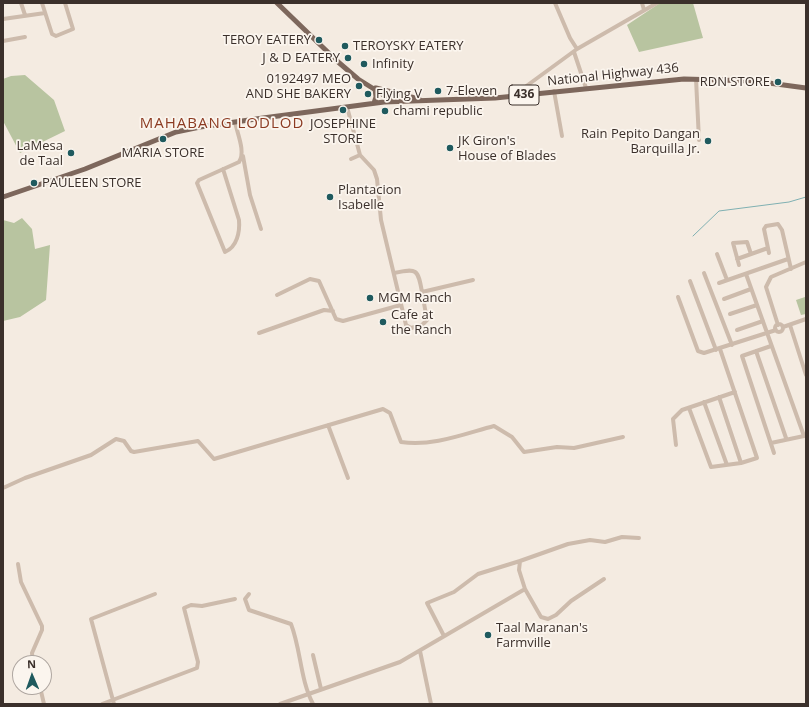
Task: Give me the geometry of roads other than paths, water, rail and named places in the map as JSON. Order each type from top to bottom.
[{"type":"main road","points":[[277,3],[337,61],[358,79],[375,88],[394,102]]},
{"type":"main road","name":"National Highway 436","points":[[3,197],[85,169],[176,132],[235,122],[374,103],[522,96],[554,91],[696,79],[754,81],[806,88]]},
{"type":"main road","points":[[375,88],[425,100]]},
{"type":"main road","points":[[374,103],[376,97],[375,88]]},
{"type":"street","points":[[21,3],[25,15]]},
{"type":"street","points":[[42,3],[54,36],[73,29],[65,3]]},
{"type":"street","points":[[555,3],[576,50],[586,88]]},
{"type":"street","points":[[642,3],[644,10]]},
{"type":"street","points":[[522,96],[525,88],[576,50],[657,3]]},
{"type":"street","points":[[3,18],[45,13]]},
{"type":"street","points":[[3,41],[25,37]]},
{"type":"street","points":[[696,79],[699,140]]},
{"type":"street","points":[[554,91],[562,136]]},
{"type":"street","points":[[347,107],[360,155],[374,170],[380,201],[381,220],[406,325],[410,328],[422,325],[427,320],[419,276],[416,271],[412,269],[394,273]]},
{"type":"street","points":[[235,122],[250,195],[261,229]]},
{"type":"street","points":[[223,169],[239,220],[239,229],[236,241],[225,252],[198,180],[223,169],[239,162],[242,154]]},
{"type":"street","points":[[351,159],[360,155]]},
{"type":"street","points":[[769,253],[764,227],[778,224],[782,230],[791,269]]},
{"type":"street","points":[[739,265],[732,246],[735,242],[747,242],[751,254]]},
{"type":"street","points":[[737,259],[768,248]]},
{"type":"street","points":[[717,254],[727,280]]},
{"type":"street","points":[[719,283],[788,259]]},
{"type":"street","points":[[776,330],[781,332],[766,287],[772,277],[805,263],[806,269]]},
{"type":"street","points":[[704,273],[732,345]]},
{"type":"street","points":[[746,274],[806,441]]},
{"type":"street","points":[[277,295],[310,279],[315,279],[319,281],[336,319],[343,321],[401,305]]},
{"type":"street","points":[[422,292],[473,280]]},
{"type":"street","points":[[689,408],[709,465],[713,468],[741,463],[754,459],[757,456],[735,392],[690,281]]},
{"type":"street","points":[[724,299],[751,289]]},
{"type":"street","points":[[678,297],[698,351],[704,353],[767,334],[776,330],[780,326],[790,325],[806,319]]},
{"type":"street","points":[[730,314],[757,305]]},
{"type":"street","points":[[259,333],[324,310],[333,311]]},
{"type":"street","points":[[737,330],[763,321]]},
{"type":"street","points":[[790,325],[806,375]]},
{"type":"street","points":[[771,346],[742,356],[774,453]]},
{"type":"street","points":[[756,351],[786,438]]},
{"type":"street","points":[[676,445],[673,419],[682,410],[735,392]]},
{"type":"street","points":[[719,397],[741,463]]},
{"type":"street","points":[[704,402],[727,465]]},
{"type":"street","points":[[3,488],[25,478],[91,455],[116,440],[124,441],[131,451],[134,452],[198,441],[214,459],[383,409],[390,413],[401,442],[411,444],[443,440],[494,426],[512,438],[524,452],[557,447],[574,448],[624,437]]},
{"type":"street","points":[[328,425],[348,478]]},
{"type":"street","points":[[771,443],[786,438],[804,436]]},
{"type":"street","points":[[444,636],[427,603],[454,592],[478,574],[568,544],[590,540],[605,542],[622,537],[639,538]]},
{"type":"street","points":[[520,561],[519,570],[524,589],[540,617],[548,618],[556,615],[571,601],[604,579]]},
{"type":"street","points":[[18,564],[21,582],[42,626],[42,630],[32,655]]},
{"type":"street","points":[[280,704],[400,662],[524,589]]},
{"type":"street","points":[[114,702],[91,619],[155,594]]},
{"type":"street","points":[[249,594],[245,599],[248,610],[291,624],[297,639],[308,694],[314,704]]},
{"type":"street","points":[[102,704],[114,702],[197,668],[198,662],[184,608],[191,605],[202,606],[236,599]]},
{"type":"street","points":[[420,651],[431,704]]},
{"type":"street","points":[[313,656],[320,689]]},
{"type":"waterway","points":[[693,236],[719,211],[789,202],[806,197]]},
{"type":"place","name":"TEROY EATERY","points":[[319,40]]},
{"type":"place","name":"TEROYSKY EATERY","points":[[345,46]]},
{"type":"place","name":"J & D EATERY","points":[[348,58]]},
{"type":"place","name":"Infinity","points":[[364,64]]},
{"type":"place","name":"RDN STORE","points":[[778,82]]},
{"type":"place","name":"0192497 MEO AND SHE BAKERY","points":[[359,86]]},
{"type":"place","name":"7-Eleven","points":[[438,91]]},
{"type":"place","name":"Flying V","points":[[368,94]]},
{"type":"place","name":"JOSEPHINE STORE","points":[[343,110]]},
{"type":"place","name":"chami republic","points":[[385,111]]},
{"type":"place","name":"MARIA STORE","points":[[163,139]]},
{"type":"place","name":"Rain Pepito Dangan Barquilla Jr.","points":[[708,141]]},
{"type":"place","name":"JK Giron's House of Blades","points":[[450,148]]},
{"type":"place","name":"LaMesa de Taal","points":[[71,153]]},
{"type":"place","name":"PAULEEN STORE","points":[[34,183]]},
{"type":"place","name":"Plantacion Isabelle","points":[[330,197]]},
{"type":"place","name":"MGM Ranch","points":[[370,298]]},
{"type":"place","name":"Cafe at the Ranch","points":[[383,322]]},
{"type":"place","name":"Taal Maranan's Farmville","points":[[488,635]]},
{"type":"district","name":"MAHABANG LODLOD","points":[[222,124]]}]
